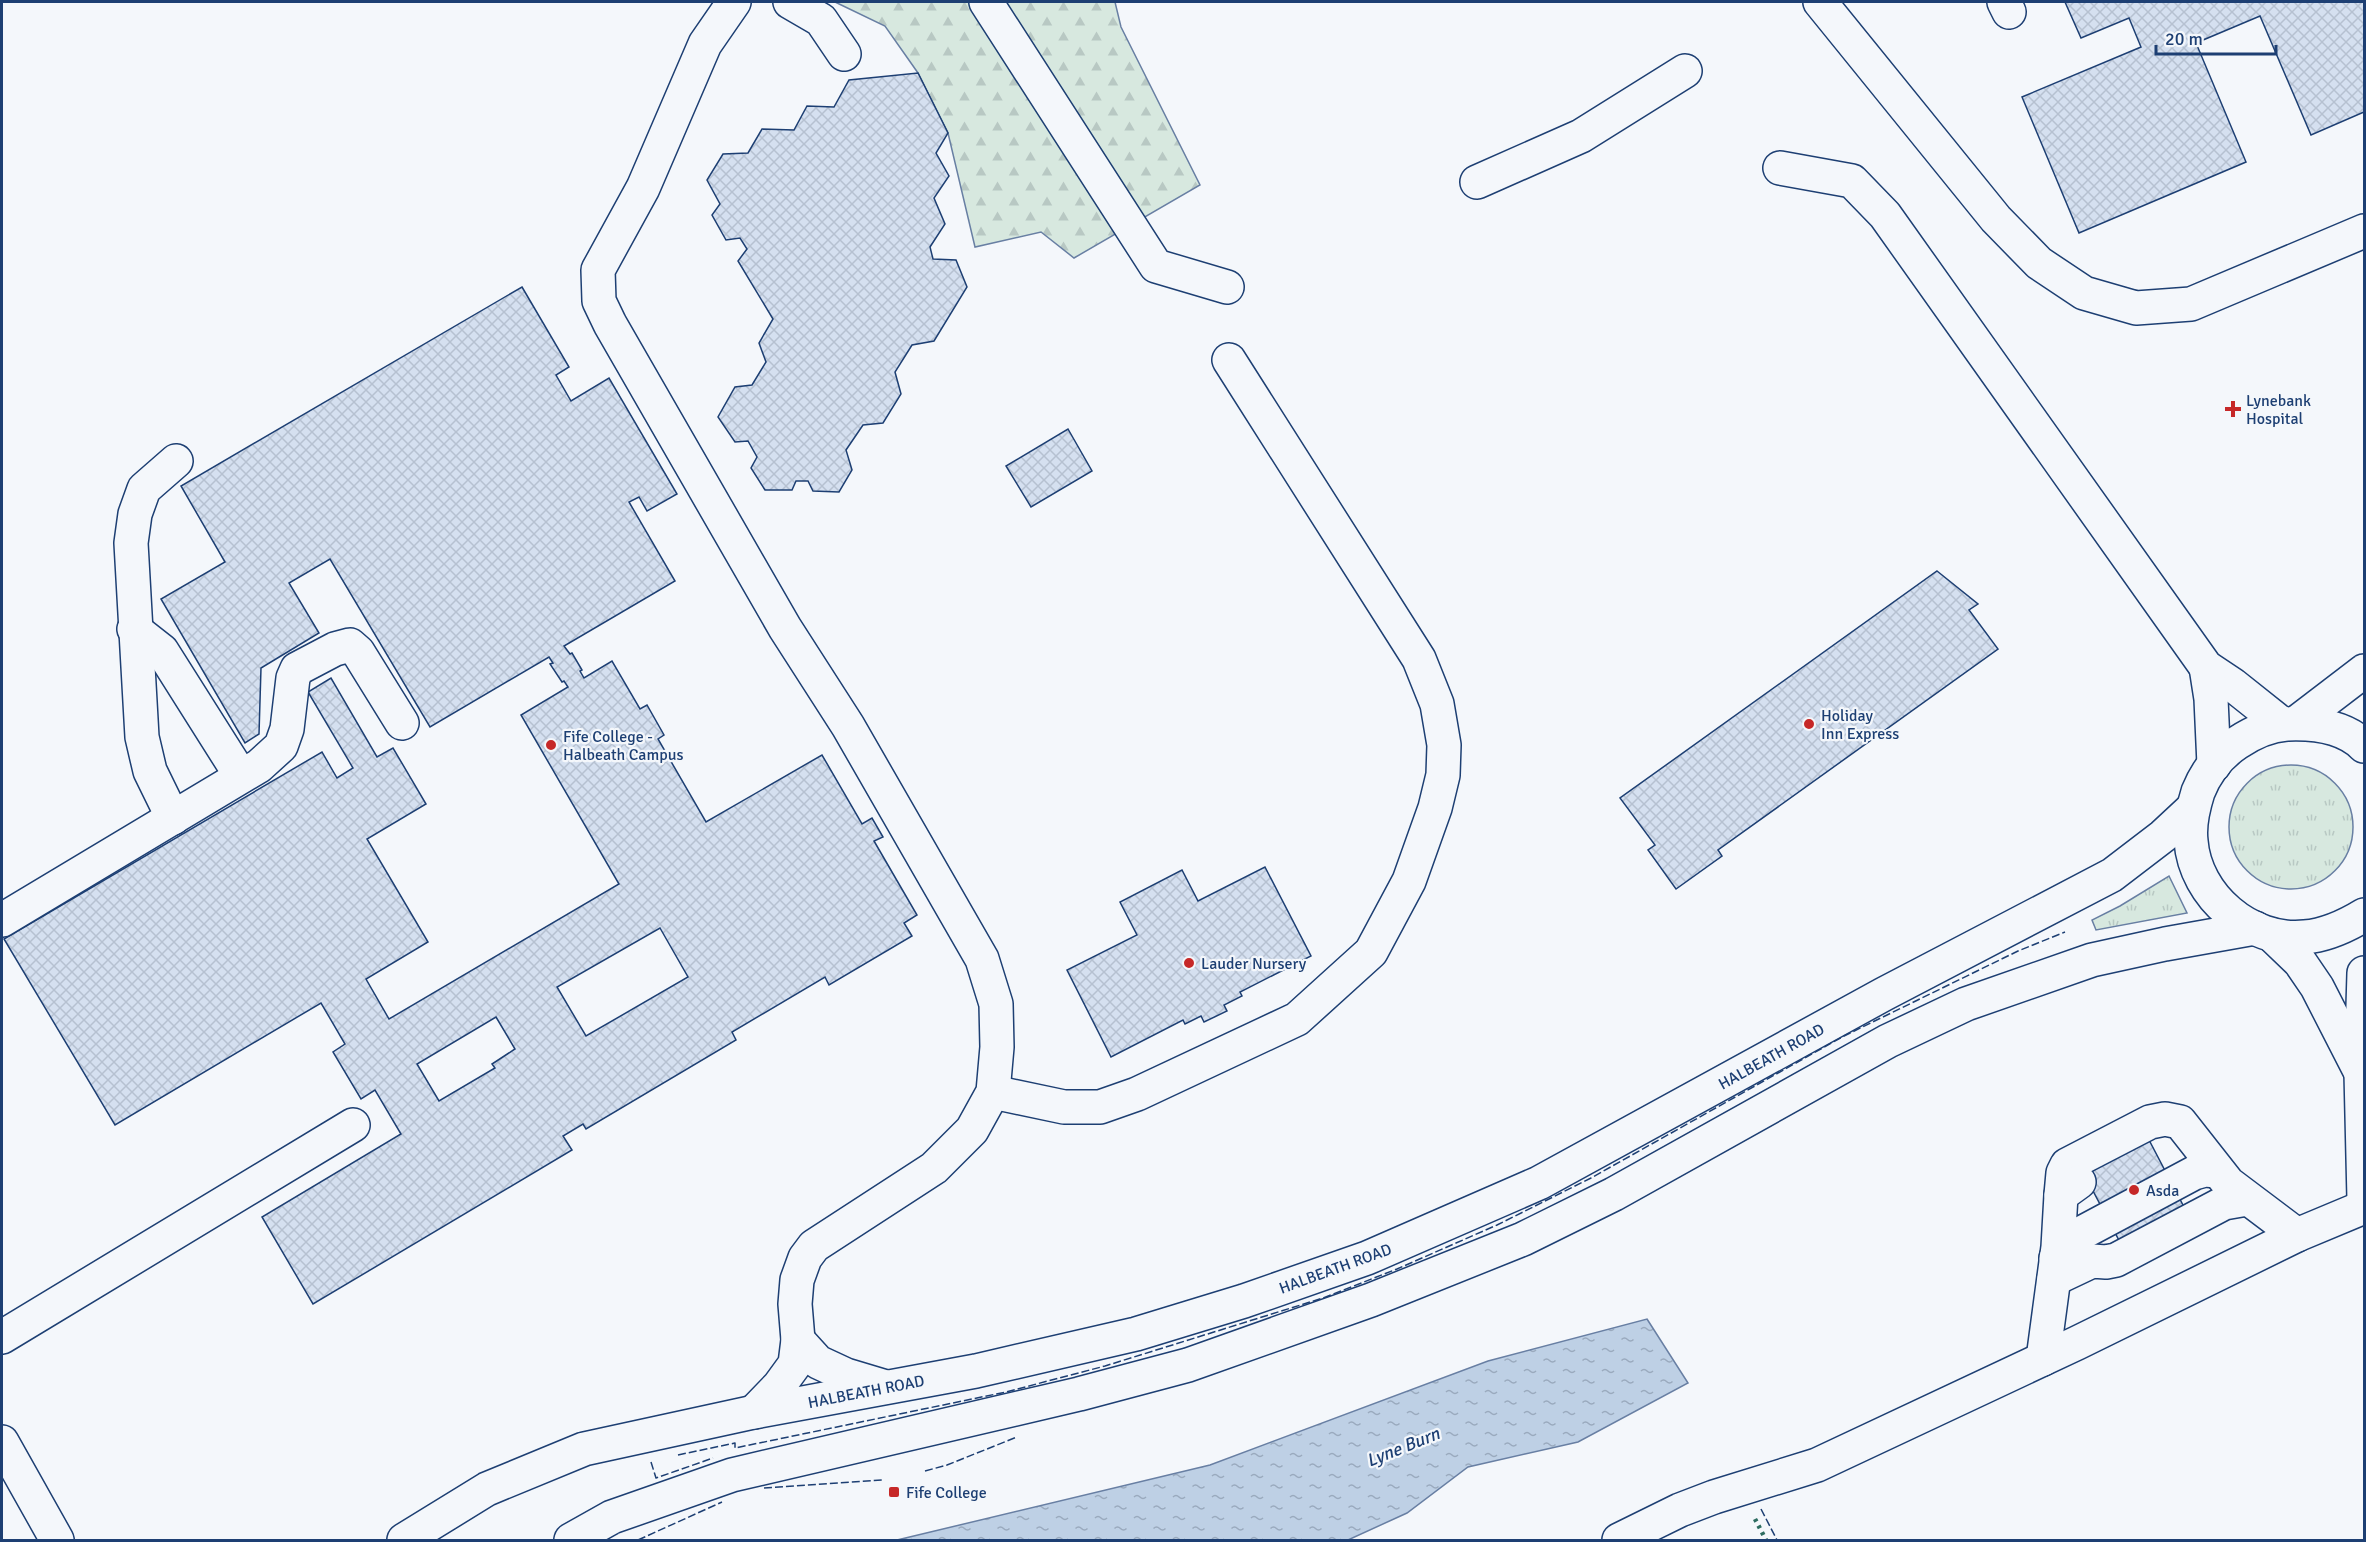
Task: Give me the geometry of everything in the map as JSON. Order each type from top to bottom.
[{"type":"main road","points":[[734,2],[705,44],[644,188],[598,270],[598,301],[785,628],[848,726],[982,959],[996,1004],[997,1047],[993,1092],[972,1130],[934,1168],[814,1246],[805,1258],[798,1280],[795,1304],[798,1340],[795,1364],[779,1386],[754,1412]]},
{"type":"main road","points":[[790,2],[821,20],[844,54]]},
{"type":"main road","points":[[986,2],[1156,266],[1227,287]]},
{"type":"main road","points":[[1820,2],[1996,219],[2039,263],[2084,292],[2136,308],[2191,304],[2364,231]]},
{"type":"main road","points":[[1477,182],[1581,136],[1685,71]]},
{"type":"main road","points":[[1780,168],[1852,181],[1886,215],[2206,666],[2289,724]]},
{"type":"main road","points":[[993,1092],[1064,1107],[1100,1107],[1137,1094],[1297,1019],[1371,951],[1409,881],[1434,808],[1443,775],[1444,746],[1437,704],[1419,659],[1229,360]]},
{"type":"main road","points":[[173,818],[150,771],[142,737],[134,629],[131,543],[135,514],[144,489],[176,461]]},
{"type":"main road","points":[[134,629],[162,651],[241,776]]},
{"type":"main road","points":[[2,920],[259,766],[280,746],[287,729],[293,678],[297,669],[335,649],[350,645],[358,652],[402,723]]},
{"type":"main road","points":[[2206,666],[2211,699],[2214,765]]},
{"type":"main road","points":[[2289,724],[2364,671]]},
{"type":"main road","points":[[2364,746],[2359,741],[2325,726],[2289,724],[2253,732],[2225,751],[2204,777],[2192,808],[2190,842],[2199,874],[2217,902],[2242,922],[2264,931],[2304,938],[2336,931],[2364,915]]},
{"type":"main road","name":"HALBEATH ROAD","points":[[404,1540],[488,1489],[584,1449],[754,1412],[976,1371],[1136,1334],[1244,1301],[1367,1258],[1539,1183],[1884,994],[2112,875],[2163,836],[2192,808]]},
{"type":"main road","points":[[571,1540],[612,1517],[732,1475],[1079,1394],[1188,1365],[1371,1300],[1523,1239],[1593,1204],[1888,1041],[1966,1004],[2092,960],[2165,944],[2264,931],[2300,962],[2317,987],[2361,1073]]},
{"type":"main road","points":[[2364,973],[2361,1073],[2364,1200]]},
{"type":"main road","points":[[2043,1359],[2057,1250],[2063,1173],[2067,1166],[2150,1122],[2165,1119],[2180,1122],[2218,1169],[2297,1235]]},
{"type":"main road","points":[[2,1337],[354,1125]]},
{"type":"main road","points":[[2077,1343],[2057,1250],[2076,1211],[2180,1158],[2218,1169]]},
{"type":"main road","points":[[2057,1250],[2092,1261],[2108,1244],[2213,1188],[2218,1169]]},
{"type":"main road","points":[[1619,1540],[1680,1510],[1714,1497],[1817,1465],[2077,1343],[2297,1235],[2364,1207]]},
{"type":"main road","points":[[798,1340],[818,1362],[846,1375],[886,1387]]},
{"type":"main road","points":[[2,1442],[57,1540]]},
{"type":"green space","points":[[835,2],[1115,2],[1121,27],[1200,185],[1074,258],[1041,232],[975,247],[948,133],[918,73],[885,26]]},
{"type":"green space","points":[[2291,765],[2315,770],[2326,775],[2335,783],[2343,792],[2348,803],[2353,827],[2348,851],[2343,862],[2335,871],[2326,879],[2315,884],[2291,889],[2267,884],[2256,879],[2247,871],[2239,862],[2234,851],[2229,827],[2234,803],[2239,792],[2247,783],[2256,775],[2267,770]]},
{"type":"green space","points":[[2169,876],[2187,913],[2096,930],[2092,920]]},
{"type":"water","name":"Lyne Burn","points":[[1647,1319],[1688,1383],[1578,1442],[1468,1467],[1407,1513],[1348,1540],[897,1540],[1210,1465],[1488,1361]]},
{"type":"building","points":[[2065,2],[2364,2],[2364,112],[2311,135],[2260,16],[2196,43],[2246,162],[2079,233],[2022,97],[2141,47],[2129,18],[2081,38]]},
{"type":"building","points":[[918,73],[948,133],[936,153],[949,176],[934,198],[945,224],[930,247],[933,259],[956,260],[967,287],[934,341],[912,345],[895,372],[901,394],[883,423],[863,425],[846,450],[852,470],[839,492],[813,491],[808,481],[796,481],[792,490],[765,490],[751,468],[757,457],[748,441],[735,442],[718,417],[735,387],[752,385],[766,362],[759,343],[773,319],[738,261],[747,249],[740,238],[726,240],[712,215],[720,204],[707,180],[723,154],[748,153],[762,129],[794,130],[807,106],[834,107],[849,80]]},
{"type":"building","points":[[522,287],[569,367],[556,375],[571,401],[609,378],[677,494],[647,511],[639,497],[629,502],[675,581],[564,646],[570,654],[572,653],[584,678],[612,661],[640,709],[647,705],[664,735],[658,739],[706,822],[822,755],[862,824],[872,818],[883,837],[874,841],[917,915],[904,923],[912,936],[829,985],[825,977],[732,1032],[736,1040],[586,1129],[583,1124],[563,1136],[572,1150],[313,1304],[262,1217],[401,1134],[375,1090],[361,1099],[333,1052],[345,1044],[321,1003],[115,1125],[4,939],[322,752],[337,778],[353,768],[308,692],[331,678],[377,757],[393,748],[426,804],[367,839],[428,942],[366,979],[389,1019],[619,884],[521,715],[568,687],[550,664],[553,663],[549,657],[430,727],[330,559],[289,583],[319,633],[261,668],[259,734],[245,743],[161,599],[225,562],[181,486]],"holes":[[[660,928],[688,977],[586,1036],[557,987]],[[496,1017],[515,1049],[492,1064],[495,1068],[439,1101],[417,1064]]]},
{"type":"building","points":[[1068,429],[1092,471],[1031,507],[1006,466]]},
{"type":"building","name":"Holiday Inn Express","points":[[1937,571],[1978,604],[1969,610],[1998,649],[1718,850],[1722,856],[1676,889],[1648,850],[1655,845],[1620,798]]},
{"type":"building","name":"Lauder Nursery","points":[[1265,867],[1311,956],[1240,992],[1242,996],[1224,1005],[1227,1011],[1204,1022],[1201,1016],[1185,1024],[1183,1020],[1111,1057],[1067,970],[1137,935],[1120,902],[1182,870],[1198,901]]},
{"type":"building","name":"Asda","points":[[2136,1115],[2197,1232],[2132,1265],[2071,1149]]},
{"type":"hedge","points":[[1755,1519],[1766,1540]]},
{"type":"fence","points":[[678,1455],[735,1443],[735,1448],[1006,1392],[1105,1366],[1323,1298],[1397,1269],[1497,1225],[1591,1178],[1844,1036],[2018,951],[2065,932]]},
{"type":"fence","points":[[925,1471],[947,1465],[1017,1437]]},
{"type":"fence","points":[[651,1462],[656,1478],[713,1458]]},
{"type":"fence","points":[[764,1488],[882,1480]]},
{"type":"fence","points":[[638,1540],[722,1502]]},
{"type":"fence","points":[[1761,1509],[1777,1540]]},
{"type":"place","name":"Lynebank Hospital","points":[[2233,409]]},
{"type":"place","name":"Holiday Inn Express","points":[[1809,724]]},
{"type":"place","name":"Fife College - Halbeath Campus","points":[[551,745]]},
{"type":"place","name":"Lauder Nursery","points":[[1189,963]]},
{"type":"place","name":"Asda","points":[[2134,1190]]},
{"type":"place","name":"Fife College","points":[[894,1492]]}]
